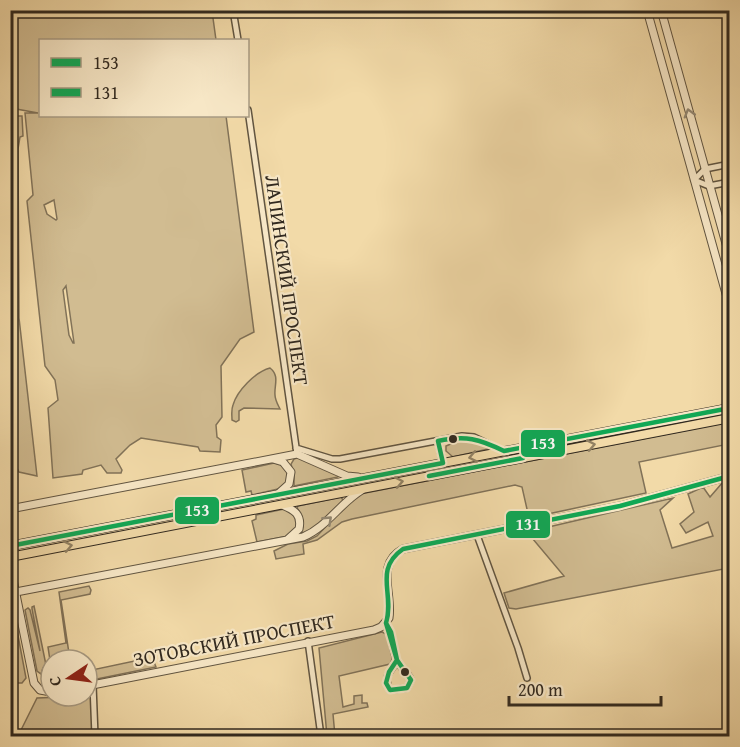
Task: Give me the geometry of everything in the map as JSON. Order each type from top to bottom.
[{"type":"main road","points":[[10,546],[729,408]]},
{"type":"main road","points":[[10,557],[729,418]]},
{"type":"street","points":[[234,10],[238,39]]},
{"type":"street","points":[[647,10],[729,308]]},
{"type":"street","points":[[661,10],[729,258]]},
{"type":"street","name":"ЛАПИНСКИЙ ПРОСПЕКТ","points":[[249,117],[296,451]]},
{"type":"street","points":[[694,180],[705,169],[729,164]]},
{"type":"street","points":[[694,180],[709,186],[729,182]]},
{"type":"street","points":[[10,509],[271,459],[296,451],[332,459],[468,436],[504,451]]},
{"type":"street","points":[[438,441],[443,463]]},
{"type":"street","points":[[296,451],[347,476],[363,478]]},
{"type":"street","points":[[271,459],[283,462],[291,472],[289,484],[278,494]]},
{"type":"street","points":[[397,662],[387,677],[386,683],[390,690],[407,688],[411,680],[397,662],[391,632],[386,623],[390,612],[387,567],[392,556],[403,549],[630,504],[729,476]]},
{"type":"street","points":[[16,592],[285,541],[313,533],[353,496],[365,489]]},
{"type":"street","points":[[280,504],[296,511],[300,517],[299,529],[285,541]]},
{"type":"street","points":[[477,535],[527,678]]},
{"type":"street","points":[[10,565],[34,683],[39,689]]},
{"type":"street","name":"ЗОТОВСКИЙ ПРОСПЕКТ","points":[[99,684],[308,641],[374,630],[386,623]]},
{"type":"street","points":[[308,641],[321,736]]},
{"type":"street","points":[[92,708],[95,736]]},
{"type":"shaded area","points":[[10,11],[212,11],[216,39],[39,39],[39,117],[226,117],[254,332],[240,339],[221,366],[222,417],[216,425],[217,437],[221,440],[220,452],[200,451],[198,447],[141,438],[116,459],[122,470],[121,473],[107,473],[101,465],[83,470],[82,474],[53,478],[48,408],[58,400],[55,380],[45,366],[27,201],[33,195],[25,113],[38,113],[11,108]],"holes":[[[54,200],[57,219],[47,214],[44,205]],[[66,286],[74,343],[69,335],[63,290]]]},
{"type":"shaded area","points":[[14,116],[22,116],[23,136],[20,137],[18,149],[19,318],[37,476],[19,472],[12,458],[11,313],[14,331]]},
{"type":"shaded area","points":[[270,368],[276,377],[275,397],[280,409],[244,408],[239,411],[239,420],[236,422],[232,420],[233,405],[243,388],[258,374]]},
{"type":"shaded area","points":[[729,422],[729,444],[639,462],[646,493],[529,518],[522,487],[515,485],[342,522],[317,540],[303,544],[304,554],[276,559],[274,551],[288,544],[307,541],[317,536],[352,499],[360,494]]},
{"type":"shaded area","points":[[460,440],[472,440],[488,446],[488,449],[453,457],[446,451],[446,446]]},
{"type":"shaded area","points":[[300,457],[338,477],[294,486],[291,464],[294,459]]},
{"type":"shaded area","points":[[274,463],[280,464],[287,472],[287,482],[278,489],[252,495],[251,491],[246,492],[242,470]]},
{"type":"shaded area","points":[[729,481],[729,568],[516,609],[509,608],[504,593],[564,576],[527,532],[673,498],[660,510],[672,548],[713,536],[708,522],[686,533],[680,524],[694,512],[688,494],[703,487],[710,497],[723,482]]},
{"type":"shaded area","points":[[341,497],[343,500],[318,528],[301,534],[303,521],[298,506]]},
{"type":"shaded area","points":[[284,509],[297,518],[296,528],[288,536],[257,542],[252,521],[256,519],[256,515]]},
{"type":"shaded area","points":[[89,586],[91,590],[90,594],[61,600],[68,648],[48,648],[66,643],[59,592]]},
{"type":"shaded area","points":[[10,593],[26,678],[22,683],[18,683],[14,676],[10,654]]},
{"type":"shaded area","points":[[34,606],[43,648],[39,648],[32,607]]},
{"type":"shaded area","points":[[28,608],[39,648],[39,672],[25,610]]},
{"type":"shaded area","points":[[382,632],[388,635],[393,657],[390,664],[339,676],[343,707],[354,704],[354,696],[362,695],[362,703],[367,703],[368,707],[333,714],[335,736],[327,736],[319,648]]},
{"type":"shaded area","points":[[144,659],[154,662],[156,667],[99,679],[99,668]]},
{"type":"shaded area","points":[[39,698],[39,708],[92,708],[92,736],[21,736],[19,734]]},
{"type":"transit line","name":"153","points":[[10,546],[443,463],[438,441],[457,438],[472,439],[504,451],[730,408]]},
{"type":"transit line","name":"153","points":[[429,476],[523,458]]},
{"type":"transit line","name":"131","points":[[386,623],[389,565],[403,549],[620,506],[730,476]]},
{"type":"transit line","name":"131","points":[[386,623],[391,632],[397,660],[386,623]]},
{"type":"transit line","name":"131","points":[[397,660],[411,680],[407,688],[390,690],[386,683],[389,672],[397,660]]}]
